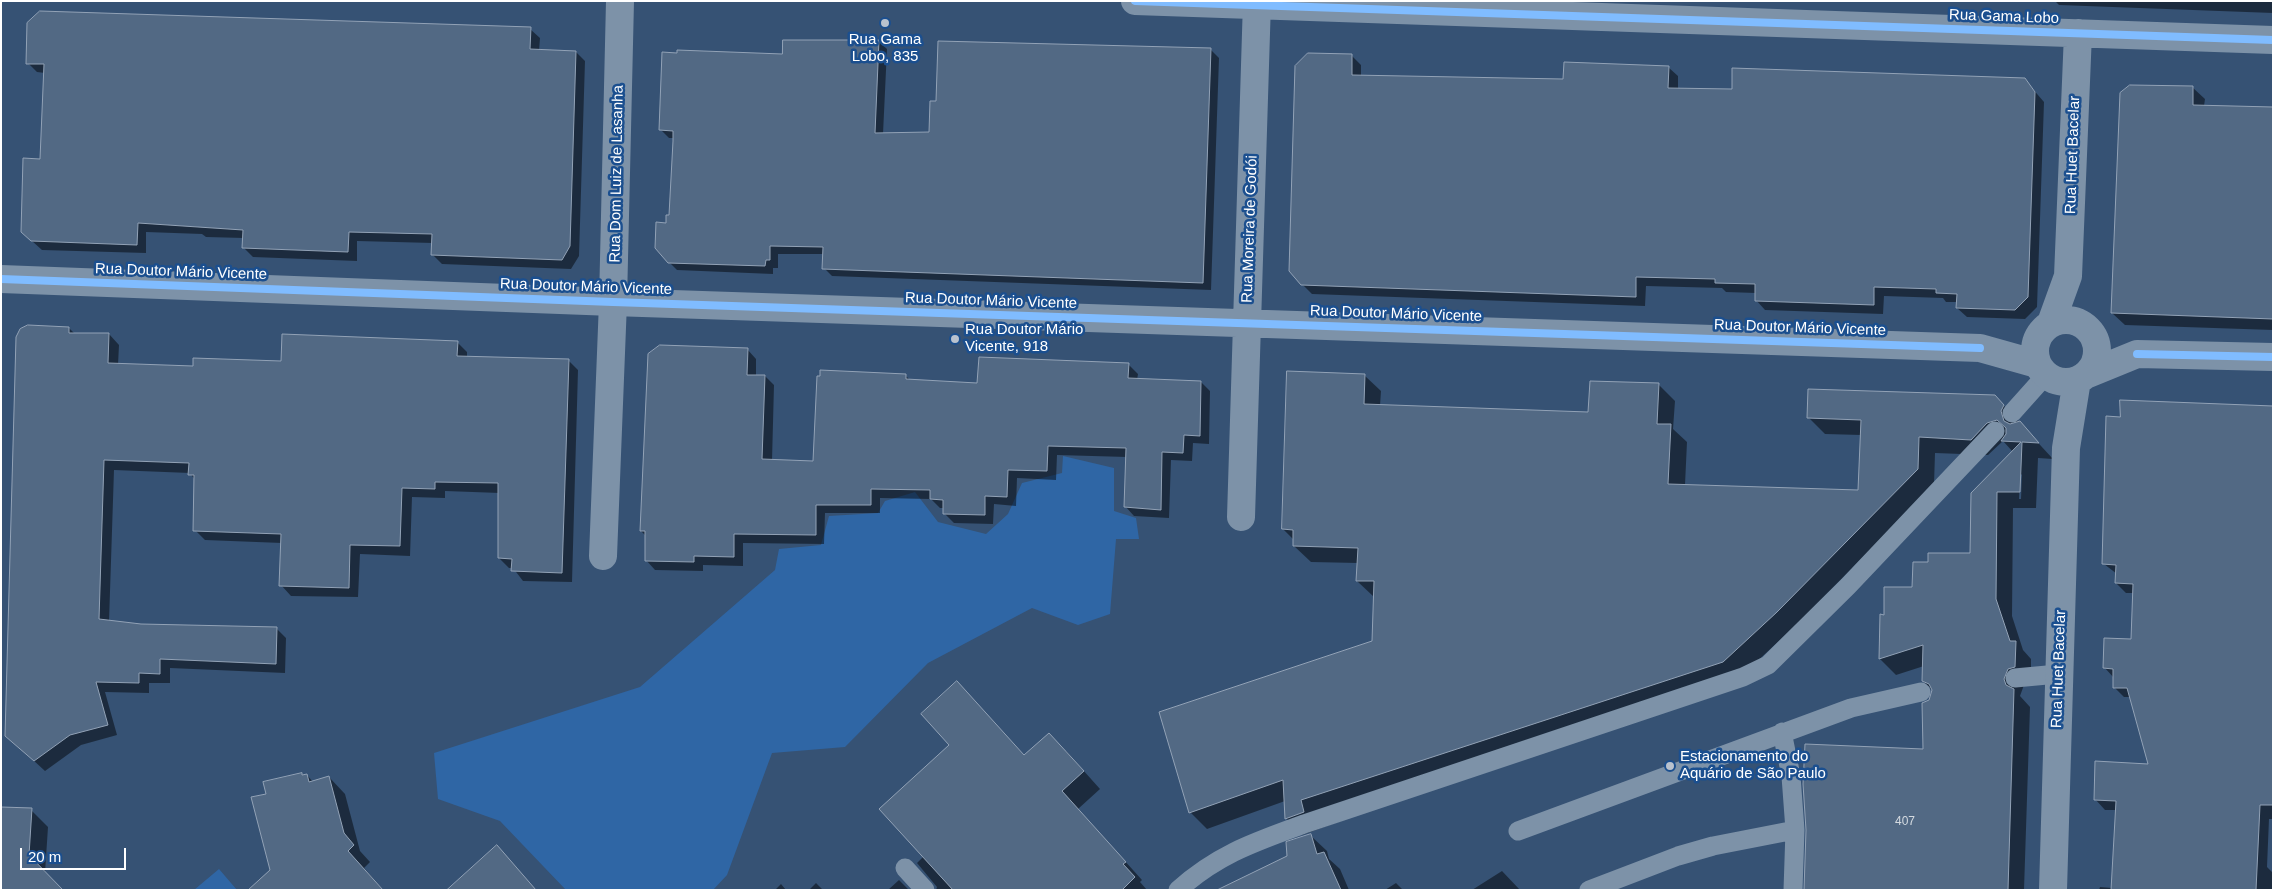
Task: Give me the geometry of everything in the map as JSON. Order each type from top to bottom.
[{"type":"street","name":"Rua Dom Luiz de Lasanha","points":[[604,556],[613,302],[620,1]]},
{"type":"street","name":"Rua Gama Lobo","points":[[1135,1],[1257,3],[2273,40]]},
{"type":"street","name":"Rua Moreira de Godói","points":[[1241,517],[1257,3]]},
{"type":"street","name":"Rua Huet Bacelar","points":[[2078,33],[2068,276],[2084,326]]},
{"type":"street","name":"Rua Huet Bacelar","points":[[2045,329],[2068,276]]},
{"type":"street","name":"Rua Doutor Mário Vicente","points":[[1,279],[613,302],[1980,348],[2060,375]]},
{"type":"street","points":[[2060,375],[2036,344],[2045,329],[2070,319],[2137,354]]},
{"type":"street","points":[[2060,375],[2097,356],[2095,337],[2084,326]]},
{"type":"street","name":"Rua Doutor Mário Vicente","points":[[1980,348],[2045,329]]},
{"type":"street","points":[[2060,375],[2137,354],[2273,357]]},
{"type":"street","name":"Rua Huet Bacelar","points":[[2053,890],[2066,448],[2060,375]]},
{"type":"lane","points":[[2012,413],[2060,375]]},
{"type":"lane","points":[[1178,890],[1197,873],[1238,848],[1304,824],[1743,677],[1768,665],[1854,579],[1995,430]]},
{"type":"lane","points":[[2015,678],[2058,674]]},
{"type":"lane","points":[[1518,830],[1851,708],[1922,692]]},
{"type":"lane","points":[[1782,732],[1791,776],[1795,830],[1793,890]]},
{"type":"lane","points":[[1589,890],[1678,856],[1713,846],[1795,830]]},
{"type":"lane","points":[[905,868],[925,890]]},
{"type":"shaded area","points":[[1063,456],[1114,468],[1114,511],[1136,518],[1139,539],[1116,539],[1110,614],[1078,625],[1032,608],[928,663],[845,747],[772,753],[727,875],[713,890],[566,890],[500,821],[438,799],[434,753],[640,687],[775,570],[779,549],[821,545],[829,516],[878,513],[885,501],[915,492],[938,522],[986,534],[1008,514],[1022,483],[1062,473]]},
{"type":"shaded area","points":[[219,869],[237,890],[194,890]]},
{"type":"building","points":[[40,11],[531,27],[530,49],[576,51],[570,246],[562,260],[431,255],[432,234],[349,232],[348,252],[242,248],[243,230],[138,223],[137,245],[31,241],[21,232],[23,158],[40,159],[44,64],[26,64],[27,23]]},
{"type":"building","points":[[783,40],[879,40],[875,133],[929,132],[930,101],[936,101],[938,41],[1211,48],[1203,283],[822,269],[823,247],[770,246],[770,260],[766,260],[765,266],[668,263],[655,248],[656,222],[666,223],[666,215],[669,215],[673,141],[673,131],[659,130],[662,52],[677,53],[677,50],[782,54]]},
{"type":"building","points":[[1308,53],[1352,54],[1352,75],[1563,79],[1564,62],[1669,66],[1668,88],[1732,89],[1732,68],[2025,78],[2035,92],[2028,297],[2015,310],[1956,308],[1957,294],[1936,293],[1936,289],[1874,287],[1874,305],[1755,301],[1755,284],[1715,283],[1715,279],[1636,277],[1636,297],[1301,285],[1289,271],[1295,66]]},
{"type":"building","points":[[2130,85],[2193,86],[2193,105],[2273,107],[2273,319],[2111,313],[2120,93]]},
{"type":"building","points":[[28,325],[69,327],[69,333],[109,333],[108,363],[193,366],[193,358],[281,361],[282,334],[458,341],[457,356],[569,359],[562,573],[511,571],[512,559],[498,558],[498,483],[435,482],[435,489],[402,488],[400,546],[350,545],[349,588],[279,586],[281,534],[193,531],[194,475],[188,475],[189,463],[104,460],[99,619],[141,624],[277,627],[276,664],[160,659],[160,674],[139,673],[139,683],[96,682],[108,725],[70,735],[34,761],[5,736],[16,337],[20,329]]},
{"type":"building","points":[[660,345],[748,348],[747,375],[765,375],[762,459],[813,461],[817,376],[820,376],[820,370],[906,374],[906,379],[977,383],[979,357],[1129,363],[1128,378],[1201,381],[1200,436],[1184,435],[1183,453],[1162,452],[1161,510],[1124,507],[1126,448],[1048,446],[1047,471],[1008,470],[1007,497],[985,496],[985,515],[943,514],[943,500],[930,499],[930,490],[871,489],[871,505],[816,505],[816,535],[734,534],[734,557],[694,556],[694,562],[645,561],[645,531],[640,531],[648,354]]},
{"type":"building","points":[[1287,371],[1365,374],[1364,404],[1588,412],[1590,381],[1659,383],[1657,424],[1671,424],[1668,484],[1858,490],[1861,420],[1807,418],[1808,389],[1995,395],[2004,405],[2001,411],[2004,421],[2010,424],[2020,421],[2039,443],[2022,442],[2020,492],[1997,492],[1996,599],[2010,641],[2016,641],[2015,667],[2008,669],[2004,679],[2006,685],[2014,689],[2008,890],[1804,890],[1806,830],[1803,784],[1805,744],[1923,749],[1922,703],[1929,700],[1932,690],[1929,684],[1922,681],[1923,645],[1879,659],[1880,614],[1884,615],[1884,587],[1912,587],[1913,562],[1928,562],[1928,553],[1970,553],[1971,493],[2021,442],[2001,441],[2006,434],[2006,428],[1997,420],[1987,423],[1971,440],[1919,437],[1918,469],[1777,612],[1723,662],[1301,800],[1304,812],[1285,819],[1283,780],[1189,813],[1159,712],[1372,641],[1374,581],[1356,581],[1358,548],[1293,546],[1293,530],[1282,529]]},
{"type":"building","points":[[2120,400],[2273,406],[2273,805],[2260,805],[2256,890],[2111,890],[2116,801],[2094,800],[2095,761],[2148,764],[2127,688],[2113,688],[2113,669],[2103,668],[2104,638],[2131,639],[2133,584],[2115,583],[2116,565],[2102,564],[2106,416],[2120,417]]},
{"type":"building","points":[[957,681],[1024,755],[1049,733],[1084,771],[1062,791],[1126,862],[1123,864],[1135,877],[1122,890],[953,890],[879,809],[949,745],[921,714]]},
{"type":"building","points":[[302,773],[302,775],[307,774],[309,782],[329,776],[344,833],[354,845],[348,851],[383,890],[248,890],[270,870],[251,797],[266,794],[263,782]]},
{"type":"building","points":[[1,807],[32,808],[29,855],[63,890],[1,890]]},
{"type":"building","points":[[1311,834],[1317,854],[1324,852],[1341,890],[1217,890],[1287,856],[1286,842]]},
{"type":"building","points":[[497,845],[536,890],[447,890]]},
{"type":"cycle path","points":[[1135,1],[2273,40]]},
{"type":"cycle path","points":[[1,279],[613,302],[1980,348]]},
{"type":"cycle path","points":[[2137,354],[2273,357]]},
{"type":"place","name":"Rua Gama Lobo, 835","points":[[885,23]]},
{"type":"place","name":"Rua Doutor Mário Vicente, 918","points":[[955,339]]},
{"type":"place","name":"Estacionamento do Aquário de São Paulo","points":[[1670,766]]}]
